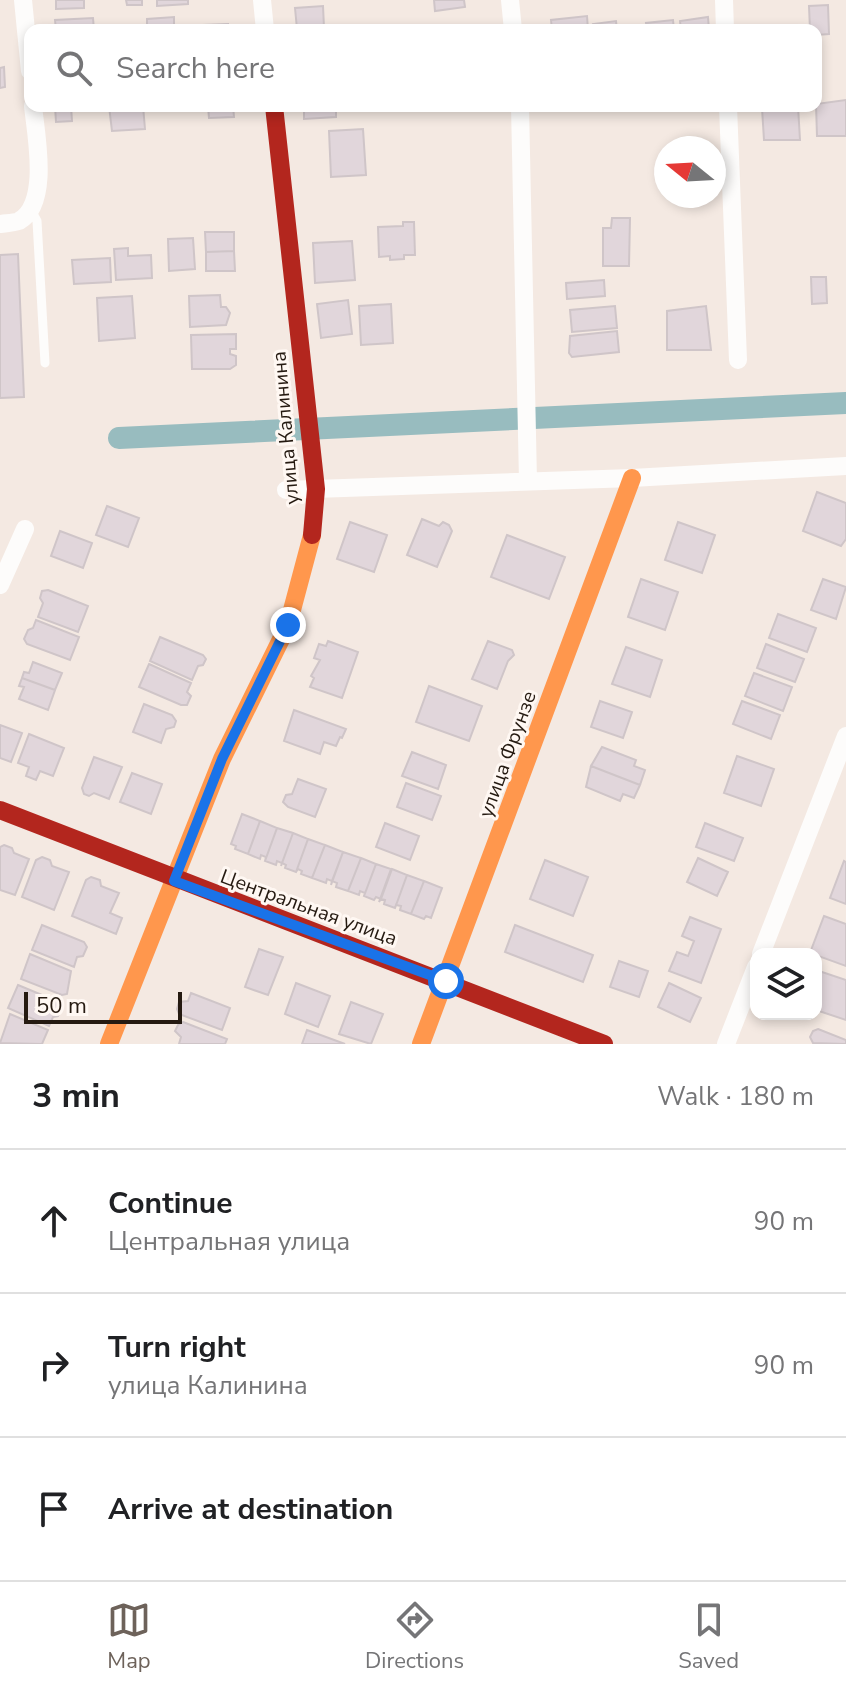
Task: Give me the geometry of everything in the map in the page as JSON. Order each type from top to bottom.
[{"type":"street","points":[[23,0],[25,24]]},
{"type":"street","points":[[262,0],[264,24]]},
{"type":"street","points":[[510,0],[512,24]]},
{"type":"street","points":[[724,0],[725,24]]},
{"type":"street","points":[[0,224],[17,222],[31,210],[39,167],[34,112]]},
{"type":"street","name":"улица Калинина","points":[[109,1044],[222,759],[288,625],[313,531],[316,489],[275,112]]},
{"type":"street","points":[[520,112],[528,481]]},
{"type":"street","points":[[728,112],[738,360]]},
{"type":"street","points":[[286,490],[632,478],[846,466]]},
{"type":"street","name":"улица Фрунзе","points":[[421,1044],[632,478]]},
{"type":"street","points":[[0,585],[25,529]]},
{"type":"street","points":[[763,948],[846,736]]},
{"type":"street","name":"Центральная улица","points":[[0,810],[174,881],[446,981],[604,1044]]},
{"type":"street","points":[[726,1044],[750,982]]},
{"type":"lane","points":[[31,210],[37,221],[45,363]]},
{"type":"building","points":[[56,0],[84,0],[84,8],[56,9]]},
{"type":"building","points":[[126,0],[142,0],[142,5],[127,5]]},
{"type":"building","points":[[157,0],[188,0],[188,4],[157,6]]},
{"type":"building","points":[[434,0],[464,0],[465,7],[435,11]]},
{"type":"building","points":[[828,5],[829,34],[822,35],[822,24],[810,24],[809,6]]},
{"type":"building","points":[[323,6],[324,24],[297,24],[295,8]]},
{"type":"building","points":[[587,16],[588,24],[551,24],[551,20]]},
{"type":"building","points":[[174,17],[174,24],[147,24],[147,19]]},
{"type":"building","points":[[708,17],[709,24],[680,24],[680,21]]},
{"type":"building","points":[[93,18],[94,24],[55,24],[55,20]]},
{"type":"building","points":[[673,20],[673,24],[646,24]]},
{"type":"building","points":[[4,67],[5,87],[0,88],[0,68]]},
{"type":"building","points":[[846,100],[846,136],[817,136],[816,112],[822,112],[822,103]]},
{"type":"building","points":[[55,112],[71,112],[72,121],[56,122]]},
{"type":"building","points":[[110,112],[144,112],[145,129],[112,131]]},
{"type":"building","points":[[208,112],[234,112],[234,117],[209,118]]},
{"type":"building","points":[[304,112],[336,112],[336,117],[304,119]]},
{"type":"building","points":[[762,112],[798,112],[800,140],[764,140]]},
{"type":"building","points":[[363,129],[366,175],[331,177],[329,131]]},
{"type":"building","points":[[612,218],[630,218],[629,266],[603,266],[603,228],[611,228]]},
{"type":"building","points":[[403,222],[414,222],[415,255],[390,260],[390,256],[379,257],[378,227],[403,226]]},
{"type":"building","points":[[205,232],[234,232],[234,251],[206,252]]},
{"type":"building","points":[[193,238],[195,269],[169,271],[168,239]]},
{"type":"building","points":[[352,241],[355,280],[315,283],[313,243]]},
{"type":"building","points":[[128,248],[128,256],[151,255],[152,278],[116,280],[114,249]]},
{"type":"building","points":[[234,251],[235,271],[206,271],[206,252]]},
{"type":"building","points":[[18,254],[24,397],[0,398],[0,255]]},
{"type":"building","points":[[110,258],[111,282],[74,284],[72,260]]},
{"type":"building","points":[[811,277],[826,277],[827,303],[812,304]]},
{"type":"building","points":[[604,280],[605,296],[567,299],[566,283]]},
{"type":"building","points":[[220,295],[221,307],[226,307],[230,313],[226,325],[190,327],[189,296]]},
{"type":"building","points":[[132,296],[135,338],[99,341],[97,298]]},
{"type":"building","points":[[348,300],[352,334],[321,338],[317,304]]},
{"type":"building","points":[[391,304],[393,343],[361,345],[359,306]]},
{"type":"building","points":[[615,306],[617,328],[572,332],[570,310]]},
{"type":"building","points":[[706,306],[711,350],[667,350],[667,311]]},
{"type":"building","points":[[617,331],[619,352],[572,357],[569,353],[570,336]]},
{"type":"building","points":[[236,334],[236,349],[230,349],[230,354],[236,356],[236,365],[230,369],[192,369],[191,335]]},
{"type":"building","points":[[817,492],[846,503],[846,539],[841,546],[803,531]]},
{"type":"building","points":[[107,506],[139,518],[128,547],[96,535]]},
{"type":"building","points":[[422,519],[439,526],[443,522],[452,531],[437,567],[407,555]]},
{"type":"building","points":[[350,522],[387,535],[374,572],[337,559]]},
{"type":"building","points":[[678,522],[715,535],[702,573],[665,560]]},
{"type":"building","points":[[60,531],[92,543],[83,568],[51,556]]},
{"type":"building","points":[[507,535],[565,557],[549,599],[491,577]]},
{"type":"building","points":[[641,579],[678,592],[665,630],[628,617]]},
{"type":"building","points":[[823,579],[846,587],[836,619],[811,610]]},
{"type":"building","points":[[48,590],[88,606],[78,632],[38,617],[43,603],[40,598],[42,591]]},
{"type":"building","points":[[778,614],[816,628],[807,652],[769,638]]},
{"type":"building","points":[[36,620],[79,637],[70,660],[27,644],[24,639]]},
{"type":"building","points":[[160,637],[206,659],[203,665],[198,666],[192,680],[150,661]]},
{"type":"building","points":[[328,641],[358,652],[342,698],[310,687],[314,678],[311,676],[320,660],[314,658],[319,644],[326,646]]},
{"type":"building","points":[[488,641],[512,650],[514,655],[508,661],[497,689],[472,679]]},
{"type":"building","points":[[766,644],[804,659],[795,682],[757,668]]},
{"type":"building","points":[[626,647],[662,660],[650,697],[612,684]]},
{"type":"building","points":[[33,662],[62,673],[55,690],[22,678],[24,672],[29,673]]},
{"type":"building","points":[[149,664],[191,683],[187,705],[139,687]]},
{"type":"building","points":[[754,673],[792,687],[783,711],[745,696]]},
{"type":"building","points":[[22,678],[55,690],[48,710],[19,699],[24,687],[19,686]]},
{"type":"building","points":[[429,686],[482,706],[469,741],[416,722]]},
{"type":"building","points":[[600,701],[632,712],[623,738],[591,727]]},
{"type":"building","points":[[742,701],[780,715],[771,739],[733,724]]},
{"type":"building","points":[[144,704],[172,715],[176,721],[174,727],[166,729],[161,743],[133,732]]},
{"type":"building","points":[[294,710],[346,729],[342,738],[336,746],[324,742],[320,754],[284,741]]},
{"type":"building","points":[[0,725],[22,733],[11,762],[0,758]]},
{"type":"building","points":[[29,734],[64,748],[53,776],[40,771],[36,780],[26,776],[29,767],[18,763]]},
{"type":"building","points":[[602,747],[636,760],[634,766],[645,770],[640,785],[591,766]]},
{"type":"building","points":[[412,752],[446,765],[438,789],[402,776]]},
{"type":"building","points":[[737,756],[774,769],[761,806],[724,793]]},
{"type":"building","points":[[94,757],[122,767],[109,799],[94,793],[89,796],[84,794],[82,788]]},
{"type":"building","points":[[591,766],[640,785],[634,798],[623,794],[620,801],[586,787]]},
{"type":"building","points":[[132,773],[162,784],[151,814],[120,802]]},
{"type":"building","points":[[298,779],[326,789],[315,817],[288,807],[283,802],[286,795],[292,794]]},
{"type":"building","points":[[406,783],[441,796],[432,820],[397,807]]},
{"type":"building","points":[[242,814],[260,821],[248,854],[231,844]]},
{"type":"building","points":[[260,821],[277,828],[265,861],[266,857],[261,855],[260,859],[248,854]]},
{"type":"building","points":[[385,823],[419,836],[410,860],[376,847]]},
{"type":"building","points":[[705,823],[743,838],[734,861],[696,847]]},
{"type":"building","points":[[277,828],[293,833],[281,866],[282,863],[277,861],[276,865],[265,861]]},
{"type":"building","points":[[293,833],[308,839],[296,872],[285,868],[286,865],[282,863]]},
{"type":"building","points":[[308,839],[325,845],[312,878],[301,874],[302,871],[298,869],[296,872]]},
{"type":"building","points":[[4,845],[29,859],[15,895],[0,890],[0,847]]},
{"type":"building","points":[[325,845],[343,852],[331,885],[332,881],[327,879],[326,883],[312,878]]},
{"type":"building","points":[[343,852],[361,858],[348,891],[336,887],[337,883],[332,881]]},
{"type":"building","points":[[42,857],[50,860],[52,866],[69,872],[54,910],[22,897],[36,860]]},
{"type":"building","points":[[361,858],[376,864],[364,896],[365,893],[360,891],[359,895],[348,891]]},
{"type":"building","points":[[698,858],[728,872],[717,896],[687,882]]},
{"type":"building","points":[[545,860],[588,877],[573,916],[530,899]]},
{"type":"building","points":[[846,862],[846,904],[830,898]]},
{"type":"building","points":[[376,864],[391,869],[380,899],[376,897],[374,900],[364,896]]},
{"type":"building","points":[[392,869],[407,875],[395,908],[384,904],[385,900],[381,899]]},
{"type":"building","points":[[407,875],[424,881],[411,914],[396,905]]},
{"type":"building","points":[[91,877],[100,880],[101,886],[119,893],[110,913],[122,918],[116,934],[72,916],[86,880]]},
{"type":"building","points":[[424,881],[442,888],[431,918],[426,916],[424,919],[411,914]]},
{"type":"building","points":[[824,916],[846,924],[846,966],[822,957],[822,948],[812,948]]},
{"type":"building","points":[[690,917],[721,929],[701,983],[669,971],[677,952],[688,956],[694,941],[682,936]]},
{"type":"building","points":[[42,925],[84,942],[87,947],[83,956],[77,957],[74,967],[32,950]]},
{"type":"building","points":[[515,925],[593,955],[583,982],[505,952]]},
{"type":"building","points":[[259,949],[283,957],[268,995],[245,987]]},
{"type":"building","points":[[30,954],[71,971],[67,994],[62,995],[21,979]]},
{"type":"building","points":[[619,961],[648,971],[639,997],[610,987]]},
{"type":"building","points":[[822,972],[846,980],[846,1020],[822,1012]]},
{"type":"building","points":[[296,983],[330,996],[318,1027],[285,1014]]},
{"type":"building","points":[[669,983],[701,998],[690,1022],[658,1007]]},
{"type":"building","points":[[18,985],[59,1002],[62,1007],[49,1026],[8,1008]]},
{"type":"building","points":[[191,993],[230,1008],[222,1030],[179,1014],[179,1002],[188,1001]]},
{"type":"building","points":[[351,1002],[383,1014],[371,1044],[339,1034]]},
{"type":"building","points":[[10,1014],[48,1030],[42,1044],[0,1043]]},
{"type":"building","points":[[183,1022],[227,1039],[225,1044],[179,1044],[181,1037],[175,1031]]},
{"type":"building","points":[[818,1029],[846,1040],[846,1044],[813,1043],[810,1037]]},
{"type":"building","points":[[307,1030],[345,1044],[302,1044]]},
{"type":"waterway","points":[[119,438],[846,403]]},
{"type":"traffic: slow","points":[[421,1044],[632,478]]},
{"type":"traffic: slow","points":[[109,1044],[222,759],[288,625],[312,535]]},
{"type":"traffic: jam","points":[[275,112],[316,489],[312,535]]},
{"type":"traffic: jam","points":[[0,810],[604,1044]]},
{"type":"route","points":[[288,625],[222,759],[174,881],[446,981]]}]
